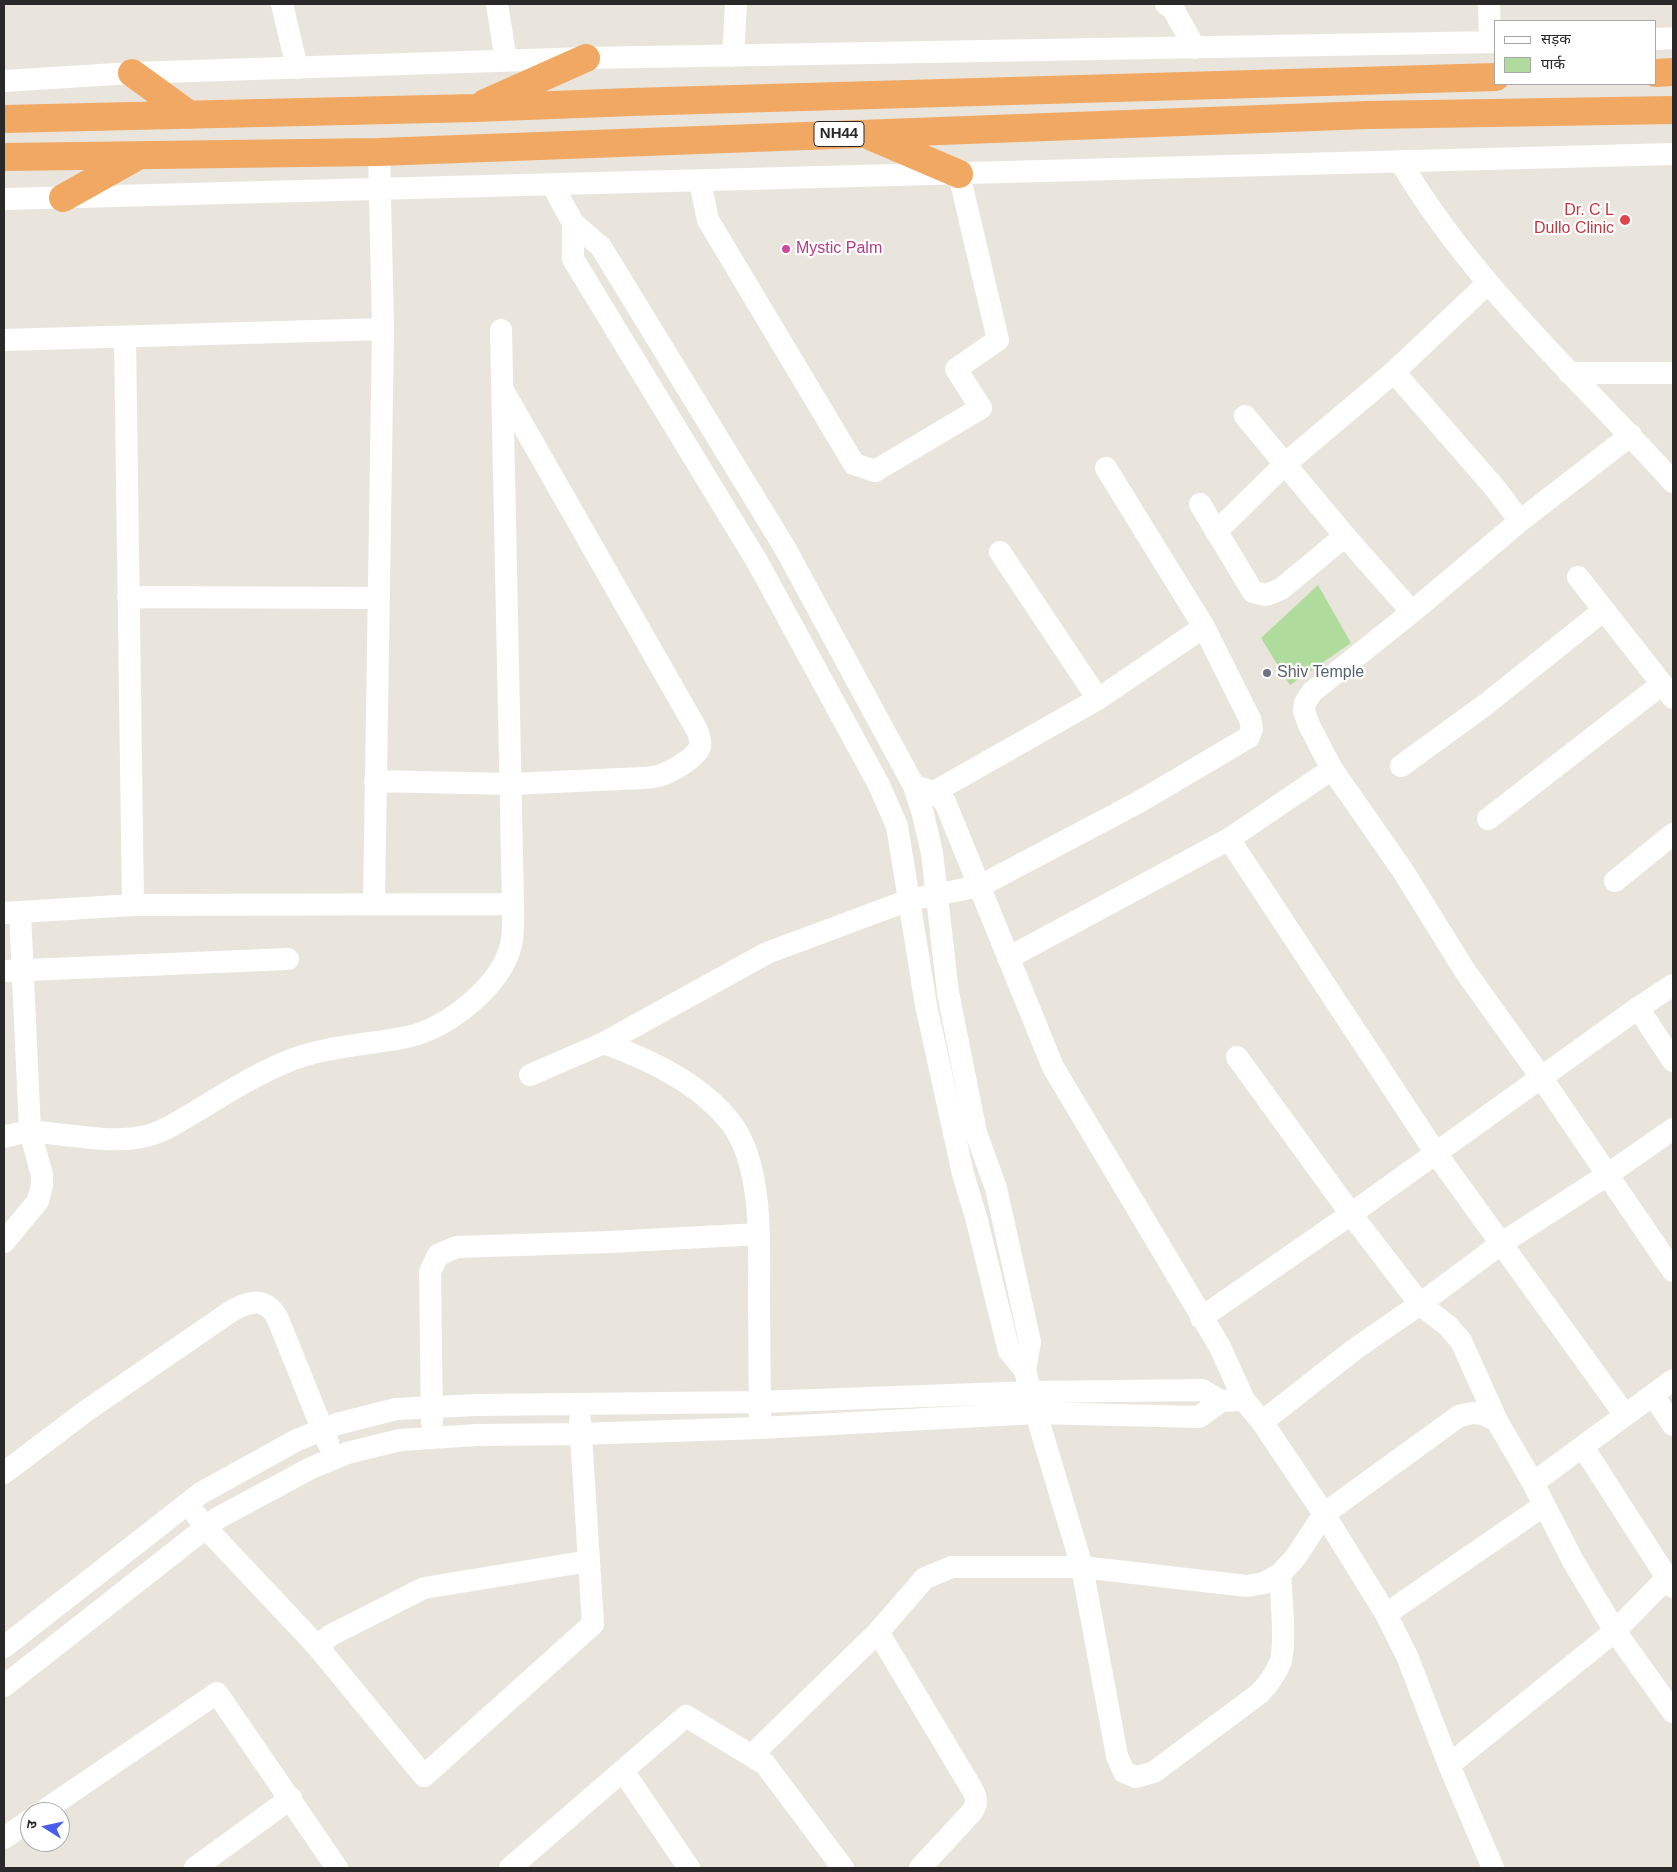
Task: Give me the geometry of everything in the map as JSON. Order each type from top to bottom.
[{"type":"highway","points":[[475,108],[586,58]]},
{"type":"highway","points":[[1657,73],[1673,72]]},
{"type":"highway","points":[[132,73],[190,115]]},
{"type":"highway","points":[[4,120],[475,108],[1494,77]]},
{"type":"highway","name":"NH44","points":[[4,157],[379,152],[1368,114],[1673,110]]},
{"type":"highway","points":[[864,134],[958,174]]},
{"type":"highway","points":[[64,198],[139,155]]},
{"type":"street","points":[[282,4],[297,68]]},
{"type":"street","points":[[497,4],[506,61]]},
{"type":"street","points":[[733,56],[736,4]]},
{"type":"street","points":[[1166,4],[1173,9],[1195,48]]},
{"type":"street","points":[[4,81],[132,73],[586,58],[1493,42],[1489,4]]},
{"type":"street","points":[[1657,39],[1673,38]]},
{"type":"street","points":[[374,904],[383,329],[379,152]]},
{"type":"street","points":[[4,200],[1673,154]]},
{"type":"street","points":[[1400,161],[1420,194],[1487,284],[1631,435],[1673,482]]},
{"type":"street","points":[[700,182],[708,220],[854,464],[875,471],[980,408],[956,369],[998,340],[958,174]]},
{"type":"street","points":[[553,186],[573,223],[601,247],[785,548],[835,640],[924,789],[945,802],[1052,1067],[1200,1318],[1220,1347],[1244,1400],[1262,1422],[1324,1514],[1386,1614],[1407,1656],[1449,1765],[1493,1868]]},
{"type":"street","points":[[573,223],[573,259],[758,563],[879,785],[897,826],[928,1014],[963,1174],[976,1217],[1009,1351],[1026,1370]]},
{"type":"street","points":[[1216,532],[1285,464],[1394,372],[1487,284]]},
{"type":"street","points":[[4,340],[383,329]]},
{"type":"street","points":[[4,1137],[30,1131],[110,1139],[147,1136],[167,1128],[248,1080],[287,1062],[312,1053],[410,1036],[432,1027],[454,1015],[475,1000],[494,978],[504,962],[510,946],[514,904],[501,330]]},
{"type":"street","points":[[125,337],[132,905]]},
{"type":"street","points":[[630,354],[657,339]]},
{"type":"street","points":[[1394,372],[1495,488],[1520,521]]},
{"type":"street","points":[[1569,372],[1673,373]]},
{"type":"street","points":[[376,781],[511,784],[657,776],[672,771],[693,756],[697,752],[700,743],[697,730],[502,390]]},
{"type":"street","points":[[1245,416],[1345,536],[1412,612]]},
{"type":"street","points":[[1631,435],[1520,521],[1412,612],[1312,692],[1304,711],[1309,725],[1332,769],[1403,871],[1464,971],[1541,1077],[1673,1271]]},
{"type":"street","points":[[530,1075],[604,1044],[767,953],[909,900],[980,886],[1139,802],[1249,737],[1252,729],[1250,719],[1204,628],[1106,468]]},
{"type":"street","points":[[1200,504],[1253,592],[1266,595],[1281,589],[1345,536]]},
{"type":"street","points":[[1000,552],[1098,699]]},
{"type":"street","points":[[1488,819],[1667,691],[1578,577]]},
{"type":"street","points":[[128,597],[379,598]]},
{"type":"street","points":[[1401,766],[1485,705],[1604,610]]},
{"type":"street","points":[[924,789],[1098,699],[1204,628]]},
{"type":"street","points":[[807,653],[835,640]]},
{"type":"street","points":[[1008,958],[1229,838],[1332,769]]},
{"type":"street","points":[[924,789],[923,814],[932,853],[935,895],[948,993],[976,1133],[996,1188],[1030,1342],[1026,1370],[1082,1567],[1117,1756],[1124,1772],[1136,1777],[1154,1772],[1260,1693],[1274,1677],[1281,1659],[1280,1574]]},
{"type":"street","points":[[1615,881],[1673,834]]},
{"type":"street","points":[[1229,838],[1435,1152],[1626,1414]]},
{"type":"street","points":[[4,1242],[32,1208],[40,1194],[42,1175],[30,1131],[13,971],[12,913],[132,905],[514,904]]},
{"type":"street","points":[[13,971],[288,959]]},
{"type":"street","points":[[1200,1318],[1351,1214],[1435,1152],[1673,985]]},
{"type":"street","points":[[1638,1008],[1673,1061]]},
{"type":"street","points":[[604,1044],[635,1054],[703,1094],[732,1123],[747,1151],[756,1191],[759,1234],[760,1428]]},
{"type":"street","points":[[1237,1058],[1351,1214],[1420,1304],[1442,1321],[1461,1341],[1498,1421],[1533,1483],[1543,1506],[1573,1561],[1615,1631],[1673,1712]]},
{"type":"street","points":[[1262,1422],[1355,1349],[1420,1304],[1502,1243],[1608,1176],[1673,1129]]},
{"type":"street","points":[[976,1217],[1000,1208]]},
{"type":"street","points":[[433,1438],[430,1272],[438,1255],[457,1247],[610,1242],[759,1234]]},
{"type":"street","points":[[4,1473],[94,1405],[233,1310],[252,1302],[267,1305],[277,1317],[335,1458]]},
{"type":"street","points":[[1533,1483],[1673,1380]]},
{"type":"street","points":[[1653,1395],[1673,1425]]},
{"type":"street","points":[[4,1647],[201,1493],[289,1445],[322,1430],[337,1424],[396,1409],[476,1405],[760,1402],[1034,1403],[1199,1417],[1221,1401],[1244,1400]]},
{"type":"street","points":[[4,1686],[218,1518],[311,1468],[346,1453],[400,1440],[477,1435],[581,1434],[760,1428],[1034,1403]]},
{"type":"street","points":[[188,1503],[206,1528],[318,1646],[424,1776],[594,1624],[579,1404]]},
{"type":"street","points":[[752,1755],[878,1632],[925,1578],[952,1567],[1082,1567],[1247,1586],[1264,1584],[1280,1574],[1295,1558],[1324,1514],[1459,1416],[1472,1413],[1484,1414],[1498,1421]]},
{"type":"street","points":[[1449,1765],[1615,1631],[1670,1582],[1583,1447]]},
{"type":"street","points":[[1386,1614],[1543,1506]]},
{"type":"street","points":[[318,1646],[331,1635],[424,1588],[589,1561]]},
{"type":"street","points":[[878,1632],[972,1789],[976,1800],[972,1813],[920,1868]]},
{"type":"street","points":[[57,1802],[217,1692],[337,1868]]},
{"type":"street","points":[[511,1868],[686,1716],[765,1764],[843,1868]]},
{"type":"street","points":[[623,1771],[689,1868]]},
{"type":"street","points":[[195,1868],[291,1798]]},
{"type":"street","points":[[4,1838],[20,1827]]},
{"type":"green space","points":[[1318,585],[1351,643],[1290,685],[1261,638]]},
{"type":"place","name":"Dr. C L Dullo Clinic","points":[[1625,220]]},
{"type":"place","name":"Mystic Palm","points":[[786,249]]},
{"type":"place","name":"Shiv Temple","points":[[1267,673]]}]
